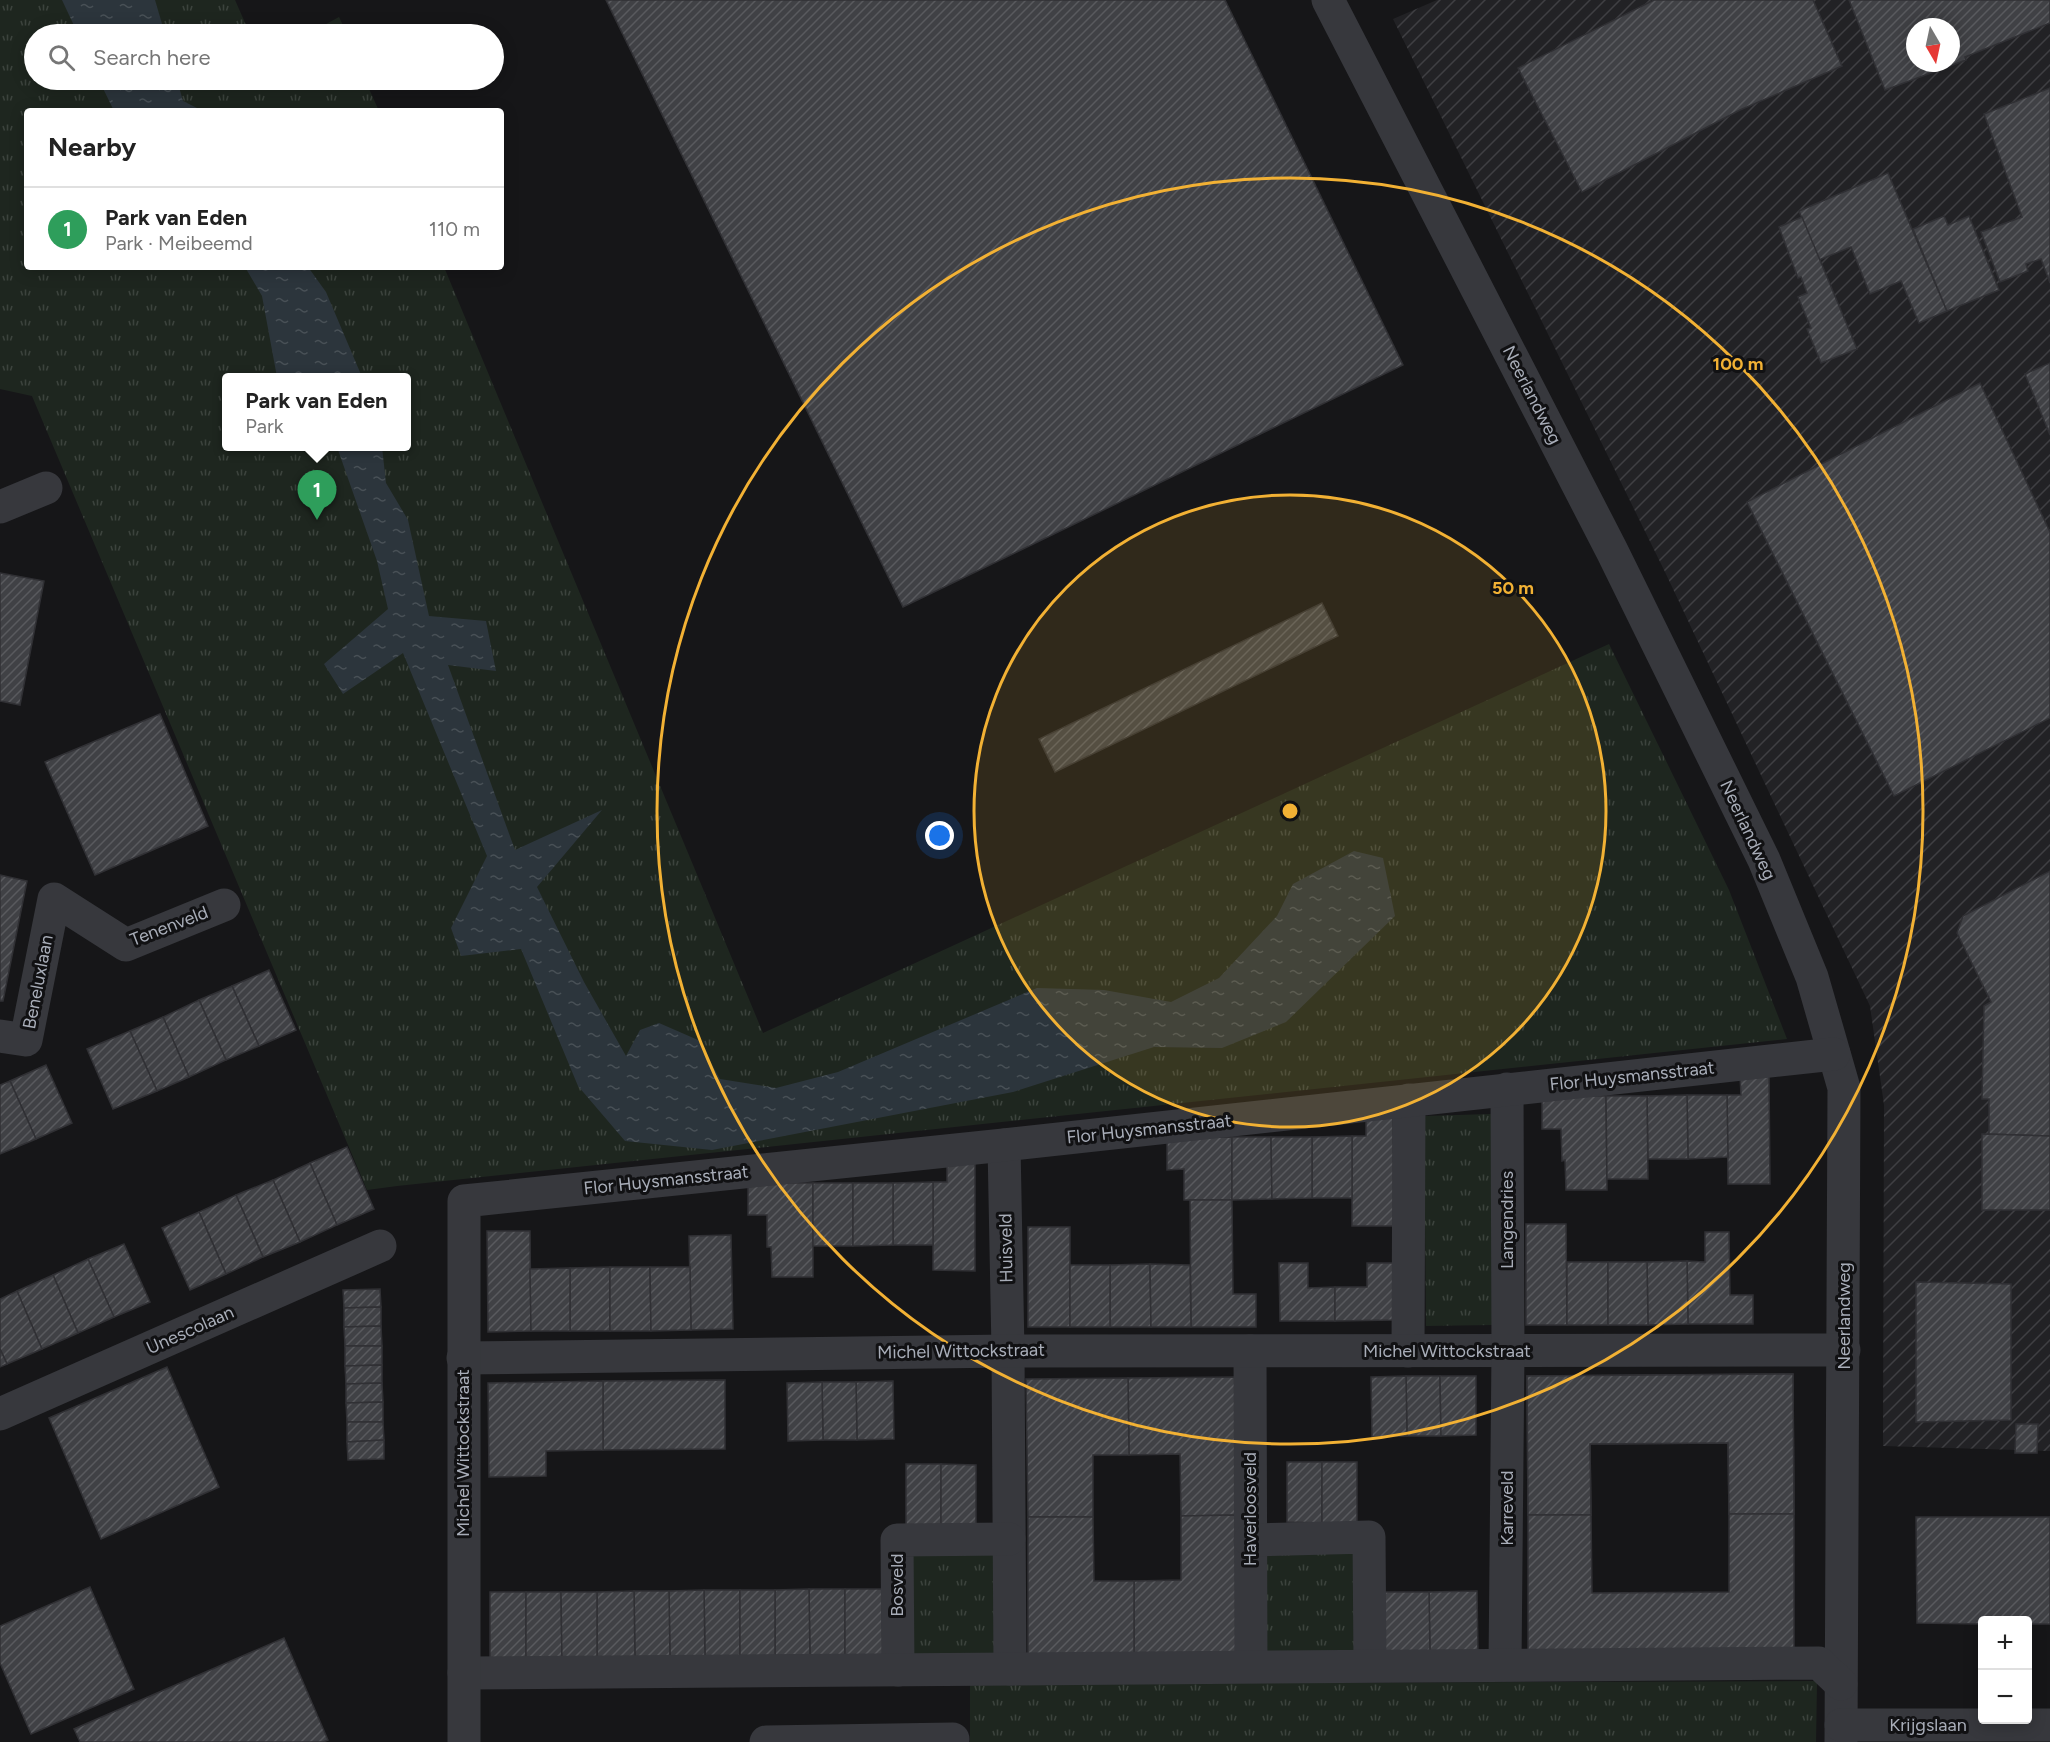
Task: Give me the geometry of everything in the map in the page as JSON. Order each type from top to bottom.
[{"type":"street","name":"Neerlandweg","points":[[1328,0],[1612,551],[1764,860],[1812,977],[1844,1088],[1841,1734]]},
{"type":"street","points":[[0,507],[46,488]]},
{"type":"street","name":"Tenenveld","points":[[54,899],[126,945],[224,905]]},
{"type":"street","name":"Beneluxlaan","points":[[0,1036],[26,1040],[54,899]]},
{"type":"street","name":"Flor Huysmansstraat","points":[[463,1358],[464,1201],[1004,1145],[1834,1054]]},
{"type":"street","name":"Langendries","points":[[1507,1089],[1508,1351]]},
{"type":"street","points":[[1408,1351],[1409,1100]]},
{"type":"street","name":"Huisveld","points":[[1004,1145],[1008,1350]]},
{"type":"street","name":"Unescolaan","points":[[0,1414],[380,1246]]},
{"type":"street","points":[[1008,1350],[1010,1669]]},
{"type":"street","name":"Michel Wittockstraat","points":[[464,1742],[463,1358],[1008,1350],[1844,1350]]},
{"type":"street","name":"Haverloosveld","points":[[1250,1351],[1251,1666]]},
{"type":"street","name":"Karreveld","points":[[1505,1664],[1508,1351]]},
{"type":"street","points":[[1250,1540],[1369,1537],[1370,1665]]},
{"type":"street","name":"Bosveld","points":[[898,1670],[897,1540],[1010,1539]]},
{"type":"street","points":[[464,1673],[1819,1663],[1841,1684]]},
{"type":"street","name":"Krijgslaan","points":[[1841,1734],[2050,1725]]},
{"type":"street","points":[[766,1742],[953,1739]]},
{"type":"shaded area","points":[[1437,0],[2050,0],[2050,1451],[1883,1446],[1884,1105],[1870,1006],[1665,572],[1393,19]]},
{"type":"green space","points":[[0,0],[235,0],[246,24],[24,24],[24,90],[370,90],[378,108],[24,108],[24,270],[445,270],[763,1033],[1609,644],[1729,890],[1787,1039],[367,1190],[32,396],[0,389]]},
{"type":"green space","points":[[339,17],[342,24],[326,24]]},
{"type":"green space","points":[[1491,1114],[1492,1325],[1426,1326],[1424,1116]]},
{"type":"green space","points":[[1354,1552],[1355,1654],[1265,1656],[1264,1553]]},
{"type":"green space","points":[[1000,1553],[1000,1657],[910,1658],[910,1554]]},
{"type":"green space","points":[[1817,1681],[1816,1742],[970,1742],[970,1684]]},
{"type":"water","points":[[62,0],[155,0],[162,24],[73,24]]},
{"type":"water","points":[[104,90],[180,90],[183,101],[197,108],[113,108]]},
{"type":"water","points":[[247,270],[310,270],[326,292],[360,373],[276,373],[262,296]]},
{"type":"water","points":[[338,451],[382,451],[386,483],[408,520],[429,616],[486,621],[496,671],[448,665],[515,850],[602,810],[537,887],[584,982],[626,1056],[640,1030],[659,1023],[698,1040],[720,1079],[776,1088],[838,1072],[1037,988],[1104,990],[1171,1002],[1219,978],[1277,916],[1293,884],[1354,851],[1383,858],[1395,916],[1286,1022],[1222,1048],[1154,1047],[1013,1092],[712,1150],[625,1141],[578,1086],[521,949],[461,956],[451,928],[487,856],[403,653],[343,694],[324,664],[388,609],[377,561]]},
{"type":"building","points":[[606,0],[1225,0],[1403,365],[903,607]]},
{"type":"building","points":[[1654,0],[1813,0],[1842,66],[1740,110],[1582,192],[1518,68]]},
{"type":"building","points":[[1849,0],[2050,0],[2050,23],[1965,57],[1966,60],[1960,62],[1960,18],[1906,18],[1906,72],[1934,72],[1885,90]]},
{"type":"building","points":[[2050,88],[2050,283],[2041,259],[2026,264],[2028,271],[2000,282],[1981,232],[2022,217],[1984,114]]},
{"type":"building","points":[[1888,173],[1947,311],[1919,323],[1901,281],[1870,294],[1851,247],[1819,260],[1799,211]]},
{"type":"building","points":[[1944,216],[1948,225],[1969,216],[1999,290],[1947,311],[1913,229]]},
{"type":"building","points":[[1802,217],[1857,349],[1821,363],[1807,329],[1811,328],[1798,297],[1807,293],[1801,277],[1798,278],[1779,227]]},
{"type":"building","points":[[2050,363],[2050,435],[2025,374]]},
{"type":"building","points":[[1980,383],[2050,532],[2050,718],[1894,796],[1747,502]]},
{"type":"building","points":[[0,573],[44,581],[20,705],[0,701]]},
{"type":"building","points":[[1322,603],[1338,636],[1055,772],[1039,739]]},
{"type":"building","points":[[160,714],[208,826],[95,875],[45,762]]},
{"type":"building","points":[[2050,871],[2050,1136],[1989,1134],[1989,1099],[1982,1099],[1984,1006],[1991,1002],[1957,933],[1963,916]]},
{"type":"building","points":[[0,875],[27,881],[3,1001],[0,1001]]},
{"type":"building","points":[[269,970],[296,1030],[259,1046],[232,986]]},
{"type":"building","points":[[232,986],[259,1046],[226,1060],[199,1000]]},
{"type":"building","points":[[199,1000],[226,1060],[189,1077],[163,1017]]},
{"type":"building","points":[[163,1017],[189,1077],[157,1091],[130,1031]]},
{"type":"building","points":[[130,1031],[157,1091],[113,1109],[87,1049]]},
{"type":"building","points":[[46,1065],[72,1123],[36,1139],[10,1081]]},
{"type":"building","points":[[1769,1075],[1770,1184],[1728,1184],[1727,1095],[1741,1095],[1740,1076]]},
{"type":"building","points":[[10,1081],[36,1139],[0,1154],[0,1085]]},
{"type":"building","points":[[1687,1095],[1727,1095],[1728,1157],[1688,1159]]},
{"type":"building","points":[[1687,1095],[1688,1159],[1648,1159],[1647,1096]]},
{"type":"building","points":[[1542,1096],[1606,1096],[1607,1190],[1566,1190],[1561,1129],[1542,1129]]},
{"type":"building","points":[[1606,1096],[1647,1096],[1648,1179],[1607,1179]]},
{"type":"building","points":[[1366,1117],[1393,1117],[1394,1226],[1352,1226],[1352,1136],[1366,1136]]},
{"type":"building","points":[[1982,1134],[2050,1136],[2050,1210],[1982,1210]]},
{"type":"building","points":[[1352,1136],[1352,1198],[1312,1198],[1312,1137]]},
{"type":"building","points":[[1232,1137],[1232,1200],[1184,1200],[1184,1169],[1167,1170],[1167,1138]]},
{"type":"building","points":[[1232,1137],[1271,1137],[1272,1199],[1232,1200]]},
{"type":"building","points":[[1271,1137],[1312,1137],[1312,1198],[1272,1199]]},
{"type":"building","points":[[347,1147],[374,1209],[337,1225],[310,1163]]},
{"type":"building","points":[[947,1162],[975,1162],[975,1271],[933,1270],[933,1182],[947,1182]]},
{"type":"building","points":[[310,1163],[337,1225],[300,1242],[273,1180]]},
{"type":"building","points":[[273,1180],[300,1242],[263,1257],[236,1195]]},
{"type":"building","points":[[933,1182],[933,1245],[893,1245],[893,1183]]},
{"type":"building","points":[[748,1183],[813,1183],[813,1277],[772,1277],[771,1247],[767,1247],[767,1215],[748,1215]]},
{"type":"building","points":[[813,1183],[853,1183],[853,1246],[813,1246]]},
{"type":"building","points":[[853,1183],[893,1183],[893,1245],[853,1246]]},
{"type":"building","points":[[236,1195],[263,1257],[226,1274],[199,1212]]},
{"type":"building","points":[[1190,1200],[1232,1200],[1233,1294],[1256,1294],[1256,1327],[1191,1327]]},
{"type":"building","points":[[199,1212],[226,1274],[190,1290],[162,1228]]},
{"type":"building","points":[[1526,1224],[1566,1224],[1567,1325],[1526,1325]]},
{"type":"building","points":[[1028,1227],[1070,1227],[1070,1327],[1028,1327]]},
{"type":"building","points":[[487,1231],[530,1231],[531,1331],[488,1332]]},
{"type":"building","points":[[1705,1232],[1729,1232],[1730,1295],[1753,1295],[1753,1324],[1688,1324],[1687,1261],[1705,1262]]},
{"type":"building","points":[[731,1235],[733,1329],[691,1330],[689,1236]]},
{"type":"building","points":[[124,1244],[150,1302],[114,1317],[88,1259]]},
{"type":"building","points":[[88,1259],[114,1317],[78,1333],[53,1275]]},
{"type":"building","points":[[1687,1261],[1688,1324],[1648,1325],[1647,1262]]},
{"type":"building","points":[[1567,1262],[1608,1262],[1608,1325],[1567,1325]]},
{"type":"building","points":[[1608,1262],[1647,1262],[1648,1325],[1608,1325]]},
{"type":"building","points":[[1279,1263],[1308,1263],[1308,1288],[1335,1287],[1335,1321],[1280,1321]]},
{"type":"building","points":[[1367,1263],[1394,1263],[1395,1320],[1335,1321],[1335,1287],[1367,1287]]},
{"type":"building","points":[[1150,1264],[1151,1327],[1110,1327],[1110,1265]]},
{"type":"building","points":[[1150,1264],[1190,1265],[1191,1327],[1151,1327]]},
{"type":"building","points":[[1070,1265],[1110,1265],[1110,1327],[1070,1327]]},
{"type":"building","points":[[610,1267],[610,1331],[570,1331],[570,1268]]},
{"type":"building","points":[[610,1267],[650,1267],[651,1331],[610,1331]]},
{"type":"building","points":[[650,1267],[690,1267],[691,1330],[651,1331]]},
{"type":"building","points":[[570,1268],[570,1331],[531,1331],[530,1269]]},
{"type":"building","points":[[53,1275],[78,1333],[42,1349],[17,1291]]},
{"type":"building","points":[[1916,1282],[2011,1284],[2011,1420],[1916,1422]]},
{"type":"building","points":[[380,1289],[381,1307],[344,1308],[343,1290]]},
{"type":"building","points":[[17,1291],[42,1349],[7,1364],[0,1349],[0,1299]]},
{"type":"building","points":[[381,1307],[381,1326],[344,1327],[344,1308]]},
{"type":"building","points":[[381,1326],[382,1346],[345,1346],[344,1327]]},
{"type":"building","points":[[345,1346],[382,1346],[382,1365],[345,1366]]},
{"type":"building","points":[[0,1349],[7,1364],[0,1367]]},
{"type":"building","points":[[382,1365],[382,1383],[346,1384],[345,1366]]},
{"type":"building","points":[[167,1367],[219,1487],[101,1539],[49,1418]]},
{"type":"building","points":[[1793,1374],[1794,1514],[1729,1514],[1728,1443],[1590,1444],[1591,1515],[1528,1515],[1527,1376]]},
{"type":"building","points":[[1793,1374],[1794,1514],[1729,1514],[1728,1443],[1590,1444],[1591,1515],[1528,1515],[1527,1376]]},
{"type":"building","points":[[1406,1376],[1440,1376],[1441,1436],[1407,1436]]},
{"type":"building","points":[[1406,1376],[1407,1436],[1372,1437],[1371,1377]]},
{"type":"building","points":[[1440,1376],[1476,1376],[1476,1435],[1441,1436]]},
{"type":"building","points":[[1235,1377],[1236,1515],[1181,1516],[1180,1454],[1129,1455],[1128,1378]]},
{"type":"building","points":[[1128,1378],[1129,1455],[1093,1455],[1093,1517],[1028,1517],[1026,1379]]},
{"type":"building","points":[[725,1380],[725,1449],[603,1450],[603,1381]]},
{"type":"building","points":[[603,1381],[603,1450],[546,1451],[546,1476],[489,1477],[488,1383]]},
{"type":"building","points":[[893,1381],[894,1439],[857,1440],[856,1382]]},
{"type":"building","points":[[822,1382],[856,1382],[857,1440],[823,1440]]},
{"type":"building","points":[[822,1382],[823,1440],[788,1441],[787,1383]]},
{"type":"building","points":[[382,1383],[383,1402],[346,1403],[346,1384]]},
{"type":"building","points":[[383,1402],[383,1422],[347,1422],[346,1403]]},
{"type":"building","points":[[347,1422],[383,1422],[384,1440],[347,1442]]},
{"type":"building","points":[[2016,1424],[2038,1424],[2037,1453],[2015,1453]]},
{"type":"building","points":[[384,1440],[384,1459],[348,1460],[347,1442]]},
{"type":"building","points":[[1287,1462],[1322,1462],[1322,1523],[1287,1522]]},
{"type":"building","points":[[1322,1462],[1357,1462],[1357,1523],[1322,1523]]},
{"type":"building","points":[[906,1464],[941,1464],[941,1525],[906,1525]]},
{"type":"building","points":[[941,1464],[976,1465],[976,1525],[941,1525]]},
{"type":"building","points":[[1729,1514],[1794,1514],[1794,1652],[1528,1653],[1528,1515],[1591,1515],[1592,1593],[1729,1592]]},
{"type":"building","points":[[1236,1515],[1237,1656],[1134,1656],[1134,1581],[1181,1580],[1181,1516]]},
{"type":"building","points":[[1028,1517],[1093,1517],[1094,1581],[1134,1581],[1134,1656],[1028,1657]]},
{"type":"building","points":[[1916,1517],[2050,1517],[2050,1624],[2032,1624],[2032,1616],[1978,1616],[1978,1624],[1917,1623]]},
{"type":"building","points":[[90,1587],[134,1689],[31,1734],[0,1663],[0,1626]]},
{"type":"building","points":[[809,1589],[845,1589],[845,1659],[810,1658]]},
{"type":"building","points":[[809,1589],[810,1658],[775,1659],[775,1590]]},
{"type":"building","points":[[845,1589],[882,1589],[883,1658],[845,1659]]},
{"type":"building","points":[[704,1590],[740,1590],[740,1659],[705,1659]]},
{"type":"building","points":[[704,1590],[705,1659],[670,1660],[669,1591]]},
{"type":"building","points":[[740,1590],[775,1590],[775,1659],[740,1659]]},
{"type":"building","points":[[634,1591],[669,1591],[670,1660],[635,1660]]},
{"type":"building","points":[[634,1591],[635,1660],[597,1660],[597,1592]]},
{"type":"building","points":[[1477,1591],[1478,1654],[1430,1654],[1429,1592]]},
{"type":"building","points":[[490,1592],[526,1592],[526,1661],[490,1661]]},
{"type":"building","points":[[526,1592],[561,1592],[562,1661],[526,1661]]},
{"type":"building","points":[[561,1592],[597,1592],[597,1660],[562,1661]]},
{"type":"building","points":[[1382,1592],[1429,1592],[1430,1654],[1383,1655]]},
{"type":"building","points":[[284,1638],[328,1740],[323,1742],[80,1742],[74,1729]]},
{"type":"place","name":"Park van Eden","points":[[317,520]]}]
